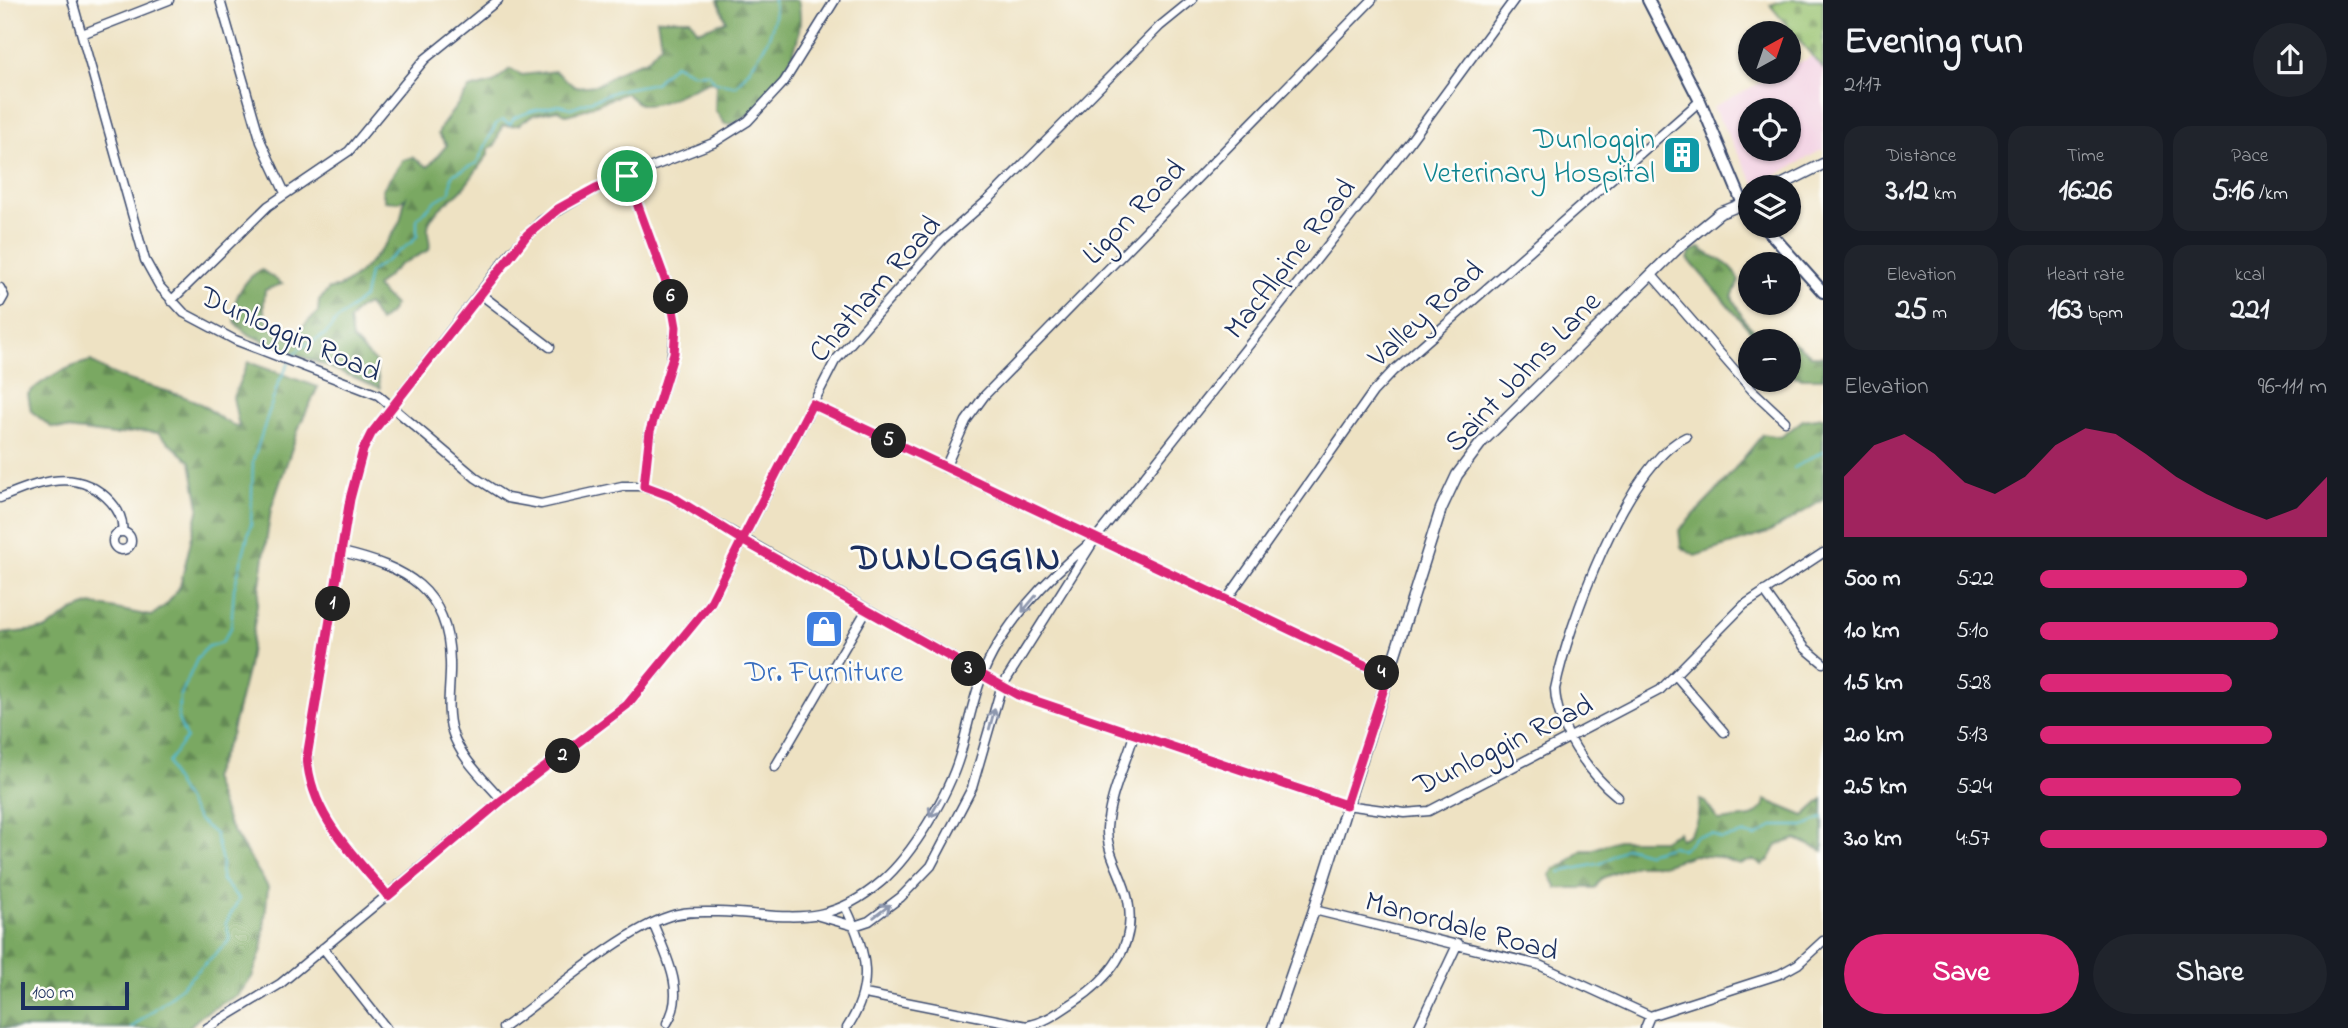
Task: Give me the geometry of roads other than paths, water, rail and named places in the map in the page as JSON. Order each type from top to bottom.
[{"type":"main road","points":[[1648,0],[1738,185]]},
{"type":"main road","points":[[1774,238],[1823,292]]},
{"type":"street","name":"Dunloggin Road","points":[[72,0],[137,235],[153,275],[171,301],[211,329],[284,359],[361,386],[392,406],[476,478],[507,498],[541,504],[622,486],[644,486],[671,496],[742,540],[1001,688],[1346,805],[1405,814],[1429,811],[1572,738],[1645,699],[1676,676],[1728,619],[1764,591],[1823,553]]},
{"type":"street","points":[[82,34],[169,0]]},
{"type":"street","points":[[220,0],[261,142],[285,193]]},
{"type":"street","points":[[171,301],[285,193],[349,151],[425,59],[498,0]]},
{"type":"street","points":[[388,896],[328,825],[315,798],[308,771],[309,742],[351,494],[363,450],[392,406],[479,293],[541,221],[596,188],[713,143],[748,121],[784,82],[835,0]]},
{"type":"street","name":"Chatham Road","points":[[207,1028],[256,1001],[388,896],[502,800],[627,705],[710,604],[835,361],[923,260],[989,199],[1160,26],[1192,0]]},
{"type":"street","name":"Ligon Road","points":[[946,468],[966,421],[985,395],[1372,0]]},
{"type":"street","name":"MacAlpine Road","points":[[503,1028],[614,947],[653,923],[690,912],[819,916],[854,926],[869,921],[900,897],[931,866],[974,783],[1001,688],[1095,539],[1409,143],[1514,0]]},
{"type":"street","name":"Valley Road","points":[[1227,599],[1373,392],[1393,371],[1699,101]]},
{"type":"street","points":[[1801,175],[1823,164]]},
{"type":"street","points":[[627,176],[670,293],[676,327],[674,353],[650,431],[644,486]]},
{"type":"street","name":"Saint Johns Lane","points":[[1273,1028],[1314,910],[1441,509],[1457,475],[1482,443],[1651,274],[1720,213],[1738,208]]},
{"type":"street","points":[[1651,274],[1752,390],[1786,421]]},
{"type":"street","points":[[0,288],[4,296],[0,303]]},
{"type":"street","points":[[479,293],[550,347]]},
{"type":"street","points":[[812,404],[1388,676]]},
{"type":"street","points":[[1618,797],[1598,780],[1572,738],[1557,708],[1555,689],[1593,568],[1647,473],[1669,447],[1686,437]]},
{"type":"street","points":[[0,498],[48,480],[76,480],[99,491],[115,506],[122,518],[122,531]]},
{"type":"street","name":"MacAlpine Road","points":[[819,916],[846,908],[885,878],[921,831],[957,765],[982,676],[1028,604],[1073,557],[1095,539]]},
{"type":"street","points":[[342,552],[397,568],[433,598],[446,627],[449,644],[449,715],[455,740],[502,800]]},
{"type":"street","points":[[1764,591],[1805,648],[1823,663]]},
{"type":"street","points":[[775,767],[866,611]]},
{"type":"street","points":[[1676,676],[1724,732]]},
{"type":"street","points":[[865,994],[1027,1026],[1052,1017],[1098,986],[1117,963],[1129,930],[1128,898],[1112,856],[1107,827],[1135,735]]},
{"type":"street","points":[[846,908],[863,958],[865,994],[847,1028]]},
{"type":"street","name":"Manordale Road","points":[[1314,910],[1458,943],[1539,965],[1650,1016]]},
{"type":"street","points":[[653,923],[670,966],[675,990],[674,1008],[667,1023]]},
{"type":"street","points":[[1645,1028],[1650,1016],[1780,974],[1798,964],[1823,941]]},
{"type":"street","points":[[1418,1028],[1458,943]]},
{"type":"street","points":[[323,948],[386,1028]]},
{"type":"street","points":[[514,1020],[521,1028]]},
{"type":"waterway","points":[[292,358],[300,348],[325,335],[336,321],[364,297],[369,273],[412,242],[417,236],[417,219],[435,201],[450,192],[452,175],[477,163],[496,124],[502,120],[510,124],[514,118],[532,111],[559,105],[571,108],[619,90],[655,83],[674,64],[693,73],[708,73],[715,82],[736,86],[758,57],[769,36],[775,12],[774,0]]},
{"type":"waterway","points":[[131,1028],[169,998],[230,940],[226,923],[239,899],[221,879],[222,861],[215,834],[198,820],[173,778],[168,762],[186,738],[178,719],[180,697],[197,659],[207,647],[222,642],[231,628],[234,589],[251,524],[253,461],[278,384],[289,363]]},
{"type":"waterway","points":[[1794,468],[1823,451]]},
{"type":"waterway","points":[[1560,872],[1602,863],[1626,847],[1647,853],[1672,846],[1682,850],[1696,836],[1712,834],[1721,839],[1744,834],[1756,837],[1773,826],[1804,826],[1823,818]]},
{"type":"place","name":"Dunloggin Veterinary Hospital","points":[[1682,155]]},
{"type":"place","name":"Dr. Furniture","points":[[824,629]]},
{"type":"district","name":"DUNLOGGIN","points":[[957,556]]}]
